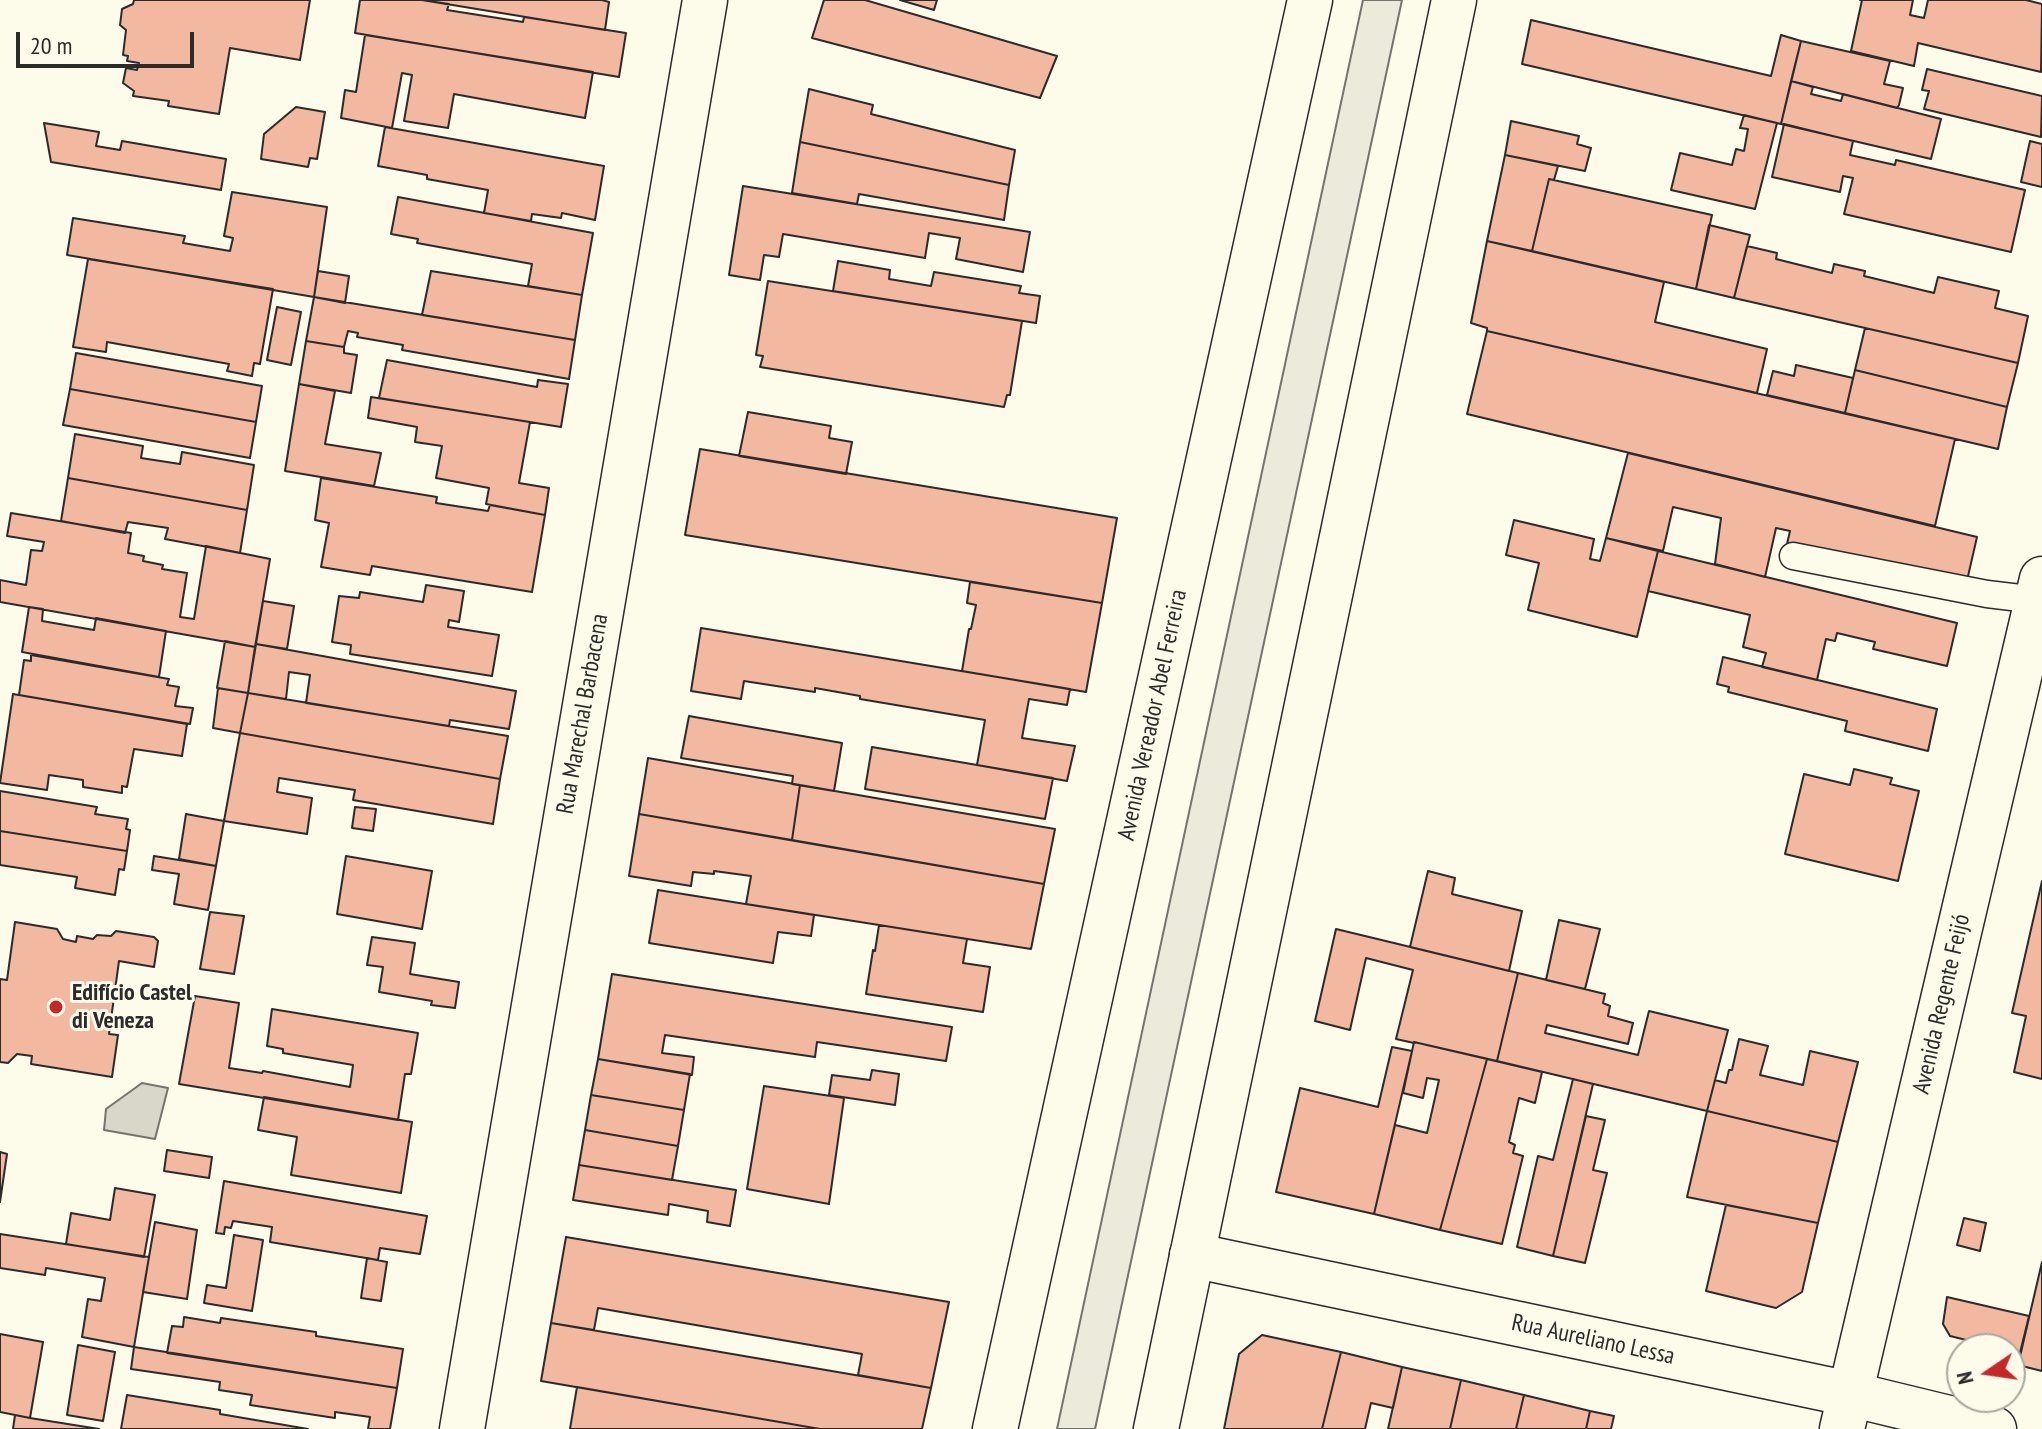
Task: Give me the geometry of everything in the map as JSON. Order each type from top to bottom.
[{"type":"main road","name":"Rua Marechal Barbacena","points":[[462,1429],[705,0]]},
{"type":"main road","name":"Avenida Vereador Abel Ferreira","points":[[995,1429],[1310,0]]},
{"type":"main road","points":[[1156,1429],[1454,0]]},
{"type":"main road","name":"Avenida Regente Feijó","points":[[1846,1412],[2040,590]]},
{"type":"main road","name":"Rua Aureliano Lessa","points":[[1192,1255],[1846,1412],[1994,1429]]},
{"type":"lane","points":[[1793,556],[1987,594],[2040,590]]},
{"type":"shaded area","points":[[1363,0],[1402,0],[1095,1429],[1057,1429]]},
{"type":"shaded area","points":[[142,1083],[168,1088],[155,1139],[104,1130],[106,1109]]},
{"type":"building","points":[[134,0],[310,0],[300,60],[230,48],[219,114],[168,106],[169,101],[133,96],[134,91],[123,83],[126,68],[137,70],[139,63],[127,61],[128,56],[123,55],[126,30],[120,25],[122,9],[133,4]]},
{"type":"building","points":[[360,0],[422,0],[449,4],[447,10],[523,22],[524,17],[626,33],[619,77],[355,33]]},
{"type":"building","points":[[422,0],[602,0],[609,2],[605,30]]},
{"type":"building","points":[[824,0],[865,0],[1057,56],[1040,98],[812,38]]},
{"type":"building","points":[[900,0],[937,0],[934,10]]},
{"type":"building","points":[[1862,0],[1913,0],[1910,15],[1924,18],[1928,0],[2026,0],[2042,4],[2041,72],[1918,43],[1914,66],[1851,51]]},
{"type":"building","points":[[1531,20],[1771,76],[1781,35],[1801,41],[1781,124],[1522,64]]},
{"type":"building","points":[[365,35],[593,72],[585,118],[454,94],[448,128],[404,121],[412,75],[402,73],[392,128],[341,118],[345,90],[356,92]]},
{"type":"building","points":[[1801,41],[1890,61],[1884,84],[1903,88],[1897,108],[1791,81]]},
{"type":"building","points":[[1927,69],[2042,96],[2041,137],[1924,109],[1929,91],[1922,90]]},
{"type":"building","points":[[1791,81],[1813,87],[1811,94],[1841,101],[1843,94],[1941,119],[1931,159],[1781,124]]},
{"type":"building","points":[[809,89],[873,105],[871,114],[1015,150],[1009,185],[800,142]]},
{"type":"building","points":[[296,107],[325,112],[317,159],[310,158],[308,167],[261,159],[264,134]]},
{"type":"building","points":[[1744,115],[1777,123],[1755,209],[1671,190],[1680,153],[1732,165],[1736,149],[1744,151],[1748,129],[1740,128]]},
{"type":"building","points":[[1511,121],[1579,136],[1577,144],[1591,148],[1585,171],[1505,155]]},
{"type":"building","points":[[44,123],[99,132],[96,146],[120,150],[122,141],[226,159],[221,190],[51,162]]},
{"type":"building","points":[[1784,124],[1853,141],[1850,155],[1895,165],[1896,160],[2025,190],[2011,252],[1844,214],[1853,178],[1843,176],[1840,192],[1772,177]]},
{"type":"building","points":[[385,127],[604,166],[595,220],[562,213],[561,218],[532,214],[531,221],[484,213],[488,190],[378,166]]},
{"type":"building","points":[[2030,141],[2042,144],[2042,187],[2021,182]]},
{"type":"building","points":[[800,142],[1009,185],[1004,220],[859,194],[857,204],[792,193]]},
{"type":"building","points":[[1505,155],[1558,166],[1554,180],[1549,179],[1532,251],[1487,241]]},
{"type":"building","points":[[1549,179],[1712,215],[1696,289],[1532,251]]},
{"type":"building","points":[[743,186],[1030,232],[1023,272],[956,259],[960,238],[929,233],[925,258],[783,234],[779,257],[764,255],[760,280],[729,275]]},
{"type":"building","points":[[232,192],[327,207],[314,297],[67,255],[73,218],[185,236],[183,243],[230,251],[233,238],[224,236]]},
{"type":"building","points":[[398,197],[593,233],[582,295],[528,286],[532,264],[417,243],[418,239],[391,234]]},
{"type":"building","points":[[1709,225],[1750,235],[1734,298],[1696,289]]},
{"type":"building","points":[[1487,241],[1664,282],[1655,322],[1767,349],[1757,393],[1487,331],[1487,328],[1471,323]]},
{"type":"building","points":[[1747,246],[1777,253],[1776,259],[1832,273],[1834,264],[1865,271],[1864,276],[1934,293],[1938,277],[1999,291],[1995,308],[2028,316],[2018,363],[1734,298]]},
{"type":"building","points":[[88,259],[273,289],[260,364],[254,363],[252,376],[227,371],[229,364],[107,342],[106,352],[73,347]]},
{"type":"building","points":[[838,261],[890,270],[889,279],[931,286],[934,272],[1021,286],[1019,293],[1040,296],[1036,323],[833,291]]},
{"type":"building","points":[[318,271],[349,276],[345,303],[314,297]]},
{"type":"building","points":[[431,271],[582,295],[575,340],[422,315]]},
{"type":"building","points":[[768,281],[1022,321],[1010,395],[1007,395],[1004,407],[760,367],[763,356],[756,355]]},
{"type":"building","points":[[314,297],[575,340],[569,379],[402,350],[403,345],[357,337],[358,333],[348,331],[344,347],[306,341]]},
{"type":"building","points":[[277,307],[301,312],[291,365],[267,360]]},
{"type":"building","points":[[1865,328],[2018,363],[2007,407],[1855,370]]},
{"type":"building","points":[[1487,331],[1955,439],[1935,526],[1467,414]]},
{"type":"building","points":[[306,341],[344,347],[344,353],[357,355],[351,393],[299,384]]},
{"type":"building","points":[[76,353],[262,386],[256,422],[70,389]]},
{"type":"building","points":[[387,360],[537,387],[538,380],[568,384],[561,427],[379,398]]},
{"type":"building","points":[[1796,365],[1853,378],[1845,413],[1767,395],[1773,371],[1794,376]]},
{"type":"building","points":[[1855,370],[2007,407],[1998,449],[1845,413]]},
{"type":"building","points":[[299,384],[335,391],[325,444],[381,453],[374,486],[285,471]]},
{"type":"building","points":[[70,389],[256,422],[250,458],[63,425]]},
{"type":"building","points":[[371,397],[530,422],[519,483],[549,488],[545,515],[486,504],[489,488],[436,478],[442,446],[415,442],[417,427],[368,418]]},
{"type":"building","points":[[748,412],[831,426],[829,438],[852,442],[846,474],[739,456]]},
{"type":"building","points":[[75,434],[143,446],[141,458],[180,464],[182,452],[254,465],[247,510],[68,478]]},
{"type":"building","points":[[700,449],[1117,518],[1102,603],[685,535]]},
{"type":"building","points":[[1628,453],[1977,537],[1966,585],[1787,544],[1790,531],[1776,528],[1765,577],[1715,564],[1721,518],[1673,507],[1663,551],[1606,538]]},
{"type":"building","points":[[68,478],[247,510],[240,553],[165,539],[168,528],[128,522],[125,533],[61,521]]},
{"type":"building","points":[[321,478],[437,497],[436,503],[488,511],[490,505],[545,515],[532,592],[372,566],[370,575],[321,567],[329,523],[315,520]]},
{"type":"building","points":[[11,513],[131,533],[128,553],[144,556],[143,561],[163,565],[162,569],[187,573],[180,617],[194,619],[206,546],[270,559],[255,647],[0,602],[0,580],[26,585],[31,550],[42,551],[44,542],[7,536]]},
{"type":"building","points":[[1514,520],[1594,539],[1590,559],[1600,561],[1606,538],[1658,551],[1637,637],[1528,610],[1539,563],[1506,555]]},
{"type":"building","points":[[1658,551],[1957,623],[1947,666],[1873,649],[1875,642],[1837,633],[1835,641],[1826,639],[1817,680],[1762,667],[1766,653],[1743,647],[1750,615],[1648,591]]},
{"type":"building","points":[[970,582],[1102,603],[1086,692],[962,671],[976,605],[967,603]]},
{"type":"building","points":[[426,585],[464,591],[459,622],[449,620],[448,627],[499,635],[492,676],[350,654],[351,645],[332,642],[339,596],[359,598],[360,592],[423,602]]},
{"type":"building","points":[[263,601],[294,606],[287,649],[256,644]]},
{"type":"building","points":[[29,607],[43,609],[42,621],[94,630],[96,618],[166,631],[159,677],[22,652]]},
{"type":"building","points":[[701,628],[1070,689],[1067,705],[1029,699],[1022,738],[1075,746],[1067,781],[977,765],[985,720],[860,699],[860,696],[815,688],[815,692],[744,681],[741,699],[691,691]]},
{"type":"building","points":[[225,641],[255,647],[248,693],[217,688]]},
{"type":"building","points":[[256,644],[516,691],[509,729],[450,720],[449,726],[306,703],[310,675],[289,672],[286,699],[248,693]]},
{"type":"building","points":[[31,655],[169,679],[167,685],[179,687],[175,706],[193,708],[190,724],[19,695],[24,660],[31,661]]},
{"type":"building","points":[[1723,657],[1937,709],[1928,751],[1845,731],[1847,721],[1728,692],[1729,687],[1717,684]]},
{"type":"building","points":[[218,688],[248,693],[240,733],[213,728]]},
{"type":"building","points":[[248,693],[508,736],[500,779],[240,733]]},
{"type":"building","points":[[13,694],[187,724],[182,756],[134,749],[127,787],[122,786],[122,793],[83,787],[83,780],[49,775],[47,790],[0,783]]},
{"type":"building","points":[[689,716],[842,743],[834,791],[792,784],[793,776],[681,758]]},
{"type":"building","points":[[240,733],[500,779],[493,824],[353,800],[355,790],[279,778],[277,792],[312,798],[307,834],[224,821]]},
{"type":"building","points":[[872,747],[1053,778],[1045,819],[865,789]]},
{"type":"building","points":[[648,758],[800,785],[792,840],[639,814]]},
{"type":"building","points":[[1854,769],[1892,778],[1890,784],[1919,791],[1898,881],[1785,854],[1804,774],[1850,785]]},
{"type":"building","points":[[800,785],[1055,829],[1044,884],[792,840]]},
{"type":"building","points":[[0,791],[97,807],[95,814],[128,819],[127,851],[0,831]]},
{"type":"building","points":[[355,807],[376,809],[373,831],[352,828]]},
{"type":"building","points":[[186,814],[224,821],[216,866],[179,859]]},
{"type":"building","points":[[639,814],[1044,884],[1031,949],[746,904],[751,876],[714,871],[714,874],[693,872],[691,886],[629,876]]},
{"type":"building","points":[[0,831],[127,851],[124,870],[119,869],[115,895],[75,888],[77,877],[0,865]]},
{"type":"building","points":[[154,856],[216,866],[208,910],[174,904],[179,874],[152,870]]},
{"type":"building","points":[[346,856],[432,871],[422,929],[337,914]]},
{"type":"building","points":[[1428,871],[1455,878],[1452,894],[1522,911],[1509,971],[1410,947]]},
{"type":"building","points":[[2042,881],[2042,1079],[2014,1072],[2026,1016],[2012,1013]]},
{"type":"building","points":[[658,890],[814,915],[811,936],[778,932],[773,963],[649,943]]},
{"type":"building","points":[[210,912],[244,916],[234,974],[200,969]]},
{"type":"building","points":[[1559,920],[1600,929],[1585,989],[1546,980]]},
{"type":"building","name":"Edifício Castel di Veneza","points":[[15,922],[57,929],[63,939],[76,942],[77,936],[93,939],[97,935],[111,936],[116,931],[154,937],[158,941],[154,967],[119,961],[109,1034],[118,1035],[112,1077],[31,1064],[32,1056],[17,1054],[8,1063],[0,1062],[0,979],[7,980]]},
{"type":"building","points":[[879,925],[967,939],[963,963],[990,967],[983,1012],[866,994]]},
{"type":"building","points":[[1336,929],[1518,973],[1497,1061],[1396,1039],[1413,970],[1366,958],[1350,1030],[1315,1021]]},
{"type":"building","points":[[372,937],[415,943],[410,974],[459,982],[455,1008],[379,992],[383,967],[367,965]]},
{"type":"building","points":[[1518,973],[1605,994],[1603,1003],[1610,1006],[1608,1016],[1633,1023],[1628,1044],[1547,1025],[1545,1033],[1638,1055],[1649,1011],[1728,1030],[1707,1111],[1497,1061]]},
{"type":"building","points":[[612,974],[952,1027],[946,1061],[817,1042],[815,1057],[665,1035],[662,1053],[694,1057],[692,1075],[598,1059]]},
{"type":"building","points":[[195,996],[239,1003],[229,1068],[350,1087],[353,1065],[283,1053],[283,1049],[267,1046],[272,1009],[418,1033],[411,1074],[405,1074],[398,1120],[179,1084]]},
{"type":"building","points":[[1739,1039],[1768,1046],[1760,1075],[1803,1085],[1810,1051],[1858,1062],[1838,1142],[1707,1111],[1715,1080],[1726,1083],[1729,1070],[1732,1070]]},
{"type":"building","points":[[1414,1042],[1487,1059],[1440,1230],[1374,1214],[1395,1125],[1427,1133],[1439,1080],[1427,1078],[1423,1098],[1403,1093]]},
{"type":"building","points":[[1392,1047],[1412,1051],[1374,1214],[1276,1192],[1300,1088],[1378,1107]]},
{"type":"building","points":[[598,1059],[690,1074],[684,1110],[591,1095]]},
{"type":"building","points":[[1487,1059],[1542,1072],[1535,1103],[1519,1098],[1509,1142],[1515,1145],[1513,1153],[1523,1156],[1502,1244],[1440,1230]]},
{"type":"building","points":[[872,1070],[899,1074],[895,1105],[829,1095],[832,1075],[870,1080]]},
{"type":"building","points":[[1573,1079],[1593,1084],[1553,1256],[1517,1247],[1538,1156],[1553,1160]]},
{"type":"building","points":[[764,1086],[844,1098],[829,1204],[747,1189]]},
{"type":"building","points":[[591,1095],[684,1110],[678,1146],[585,1130]]},
{"type":"building","points":[[264,1097],[412,1122],[401,1193],[291,1175],[297,1137],[258,1130]]},
{"type":"building","points":[[1707,1111],[1838,1142],[1818,1223],[1687,1197]]},
{"type":"building","points":[[1586,1116],[1605,1120],[1593,1170],[1607,1173],[1585,1263],[1553,1256]]},
{"type":"building","points":[[585,1130],[678,1146],[672,1180],[579,1165]]},
{"type":"building","points":[[167,1150],[212,1157],[209,1178],[164,1171]]},
{"type":"building","points":[[0,1152],[7,1154],[0,1202]]},
{"type":"building","points":[[579,1165],[736,1190],[730,1226],[707,1222],[708,1211],[669,1204],[668,1215],[573,1200]]},
{"type":"building","points":[[224,1181],[427,1216],[420,1254],[380,1248],[378,1260],[270,1242],[272,1227],[233,1221],[231,1228],[225,1227],[224,1234],[216,1233]]},
{"type":"building","points":[[115,1188],[155,1195],[144,1257],[66,1244],[71,1213],[110,1220]]},
{"type":"building","points":[[1726,1205],[1818,1223],[1802,1292],[1776,1308],[1706,1291]]},
{"type":"building","points":[[1964,1218],[1986,1223],[1980,1251],[1957,1245]]},
{"type":"building","points":[[155,1222],[197,1230],[187,1299],[143,1292]]},
{"type":"building","points":[[0,1234],[149,1257],[134,1347],[82,1337],[88,1299],[101,1301],[105,1278],[46,1268],[45,1275],[0,1268]]},
{"type":"building","points":[[234,1235],[263,1240],[252,1311],[204,1303],[207,1285],[226,1288]]},
{"type":"building","points":[[566,1237],[949,1302],[931,1388],[858,1375],[862,1354],[598,1308],[594,1330],[551,1323]]},
{"type":"building","points":[[367,1258],[387,1262],[381,1301],[361,1298]]},
{"type":"building","points":[[2042,1262],[2042,1371],[2026,1367],[2025,1333]]},
{"type":"building","points":[[1947,1297],[2029,1316],[2025,1333],[1948,1333],[1943,1324]]},
{"type":"building","points":[[184,1317],[220,1323],[221,1318],[403,1349],[397,1388],[167,1353],[172,1326],[183,1327]]},
{"type":"building","points":[[551,1323],[931,1388],[922,1429],[820,1429],[541,1381]]},
{"type":"building","points":[[0,1334],[43,1342],[30,1418],[0,1412]]},
{"type":"building","points":[[1262,1335],[1341,1352],[1322,1429],[1224,1429],[1239,1354]]},
{"type":"building","points":[[78,1345],[115,1352],[103,1421],[67,1415]]},
{"type":"building","points":[[134,1347],[397,1388],[390,1429],[368,1429],[370,1417],[335,1412],[335,1418],[250,1405],[252,1395],[219,1390],[220,1382],[131,1369]]},
{"type":"building","points":[[1341,1352],[1402,1367],[1393,1408],[1371,1403],[1365,1429],[1322,1429]]},
{"type":"building","points":[[1402,1367],[1461,1380],[1450,1429],[1388,1429]]},
{"type":"building","points":[[1461,1380],[1524,1395],[1516,1429],[1450,1429]]},
{"type":"building","points":[[577,1387],[820,1429],[570,1429]]},
{"type":"building","points":[[127,1395],[220,1410],[220,1414],[308,1429],[121,1429]]},
{"type":"building","points":[[1524,1395],[1590,1411],[1586,1429],[1516,1429]]},
{"type":"building","points":[[1590,1411],[1614,1416],[1611,1429],[1586,1429]]},
{"type":"building","points":[[15,1415],[30,1418],[99,1429],[13,1429]]},
{"type":"place","name":"Edifício Castel di Veneza","points":[[56,1007]]}]
